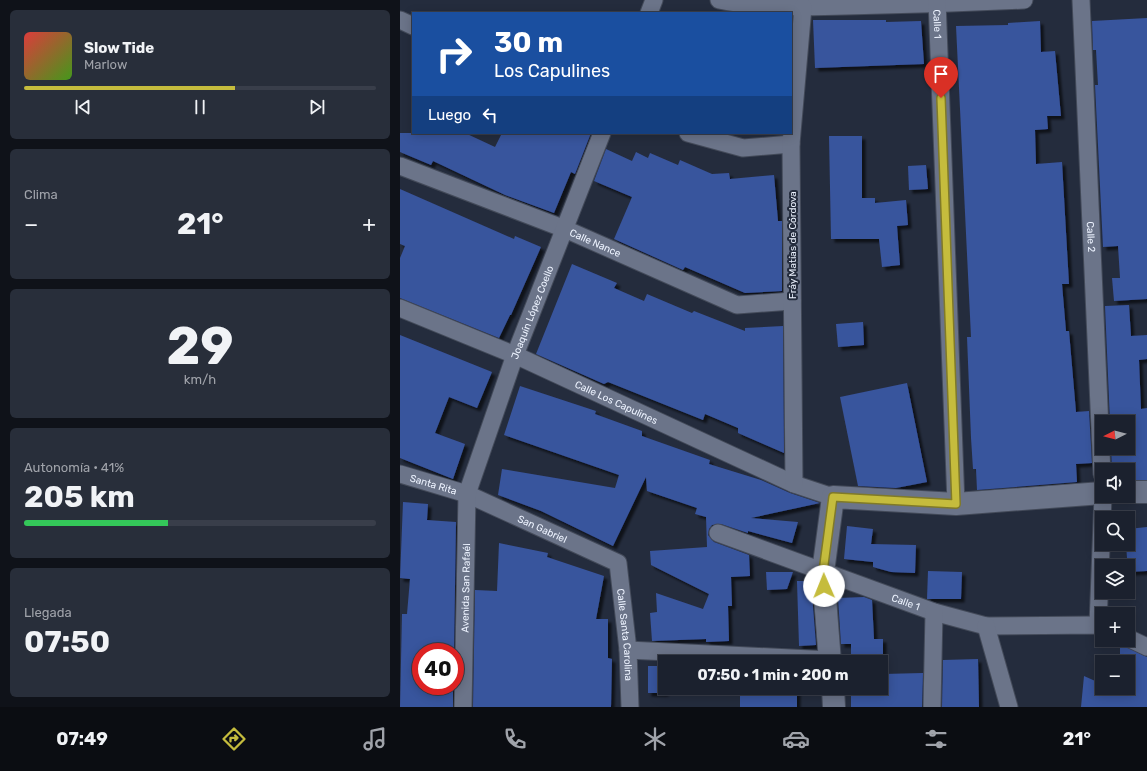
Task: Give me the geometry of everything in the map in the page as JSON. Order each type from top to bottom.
[{"type":"street","points":[[649,12],[654,0]]},
{"type":"street","points":[[719,0],[803,7],[1024,0]]},
{"type":"street","name":"Calle 2","points":[[1080,0],[1101,463]]},
{"type":"street","name":"Calle 1","points":[[937,2],[956,504]]},
{"type":"street","name":"Fráy Matías de Córdova","points":[[792,133],[803,7]]},
{"type":"street","points":[[400,20],[412,26]]},
{"type":"street","name":"Joaquín López Coello","points":[[467,494],[515,355],[602,134]]},
{"type":"street","points":[[692,134],[743,148],[791,144]]},
{"type":"street","name":"Fráy Matías de Córdova","points":[[792,134],[794,484]]},
{"type":"street","name":"Calle Nance","points":[[400,166],[564,229],[737,305],[792,301]]},
{"type":"street","name":"Calle Los Capulines","points":[[400,308],[515,355],[794,484],[833,497]]},
{"type":"street","name":"Santa Rita","points":[[400,474],[467,494]]},
{"type":"street","points":[[1135,492],[1147,492]]},
{"type":"street","name":"San Gabriel","points":[[467,494],[618,563]]},
{"type":"street","name":"Avenida San Rafaél","points":[[463,707],[467,494]]},
{"type":"street","points":[[830,655],[823,572],[833,497],[956,504],[1095,495]]},
{"type":"street","points":[[1100,607],[1102,503]]},
{"type":"street","name":"Calle 1","points":[[718,533],[934,612],[986,626],[1095,626]]},
{"type":"street","name":"Calle Santa Carolina","points":[[618,563],[628,650],[630,707]]},
{"type":"street","points":[[932,707],[934,612]]},
{"type":"street","points":[[986,626],[1010,707]]},
{"type":"street","points":[[1135,641],[1147,647]]},
{"type":"street","points":[[628,650],[720,655]]},
{"type":"street","points":[[833,695],[834,707]]},
{"type":"building","points":[[1147,18],[1147,299],[1114,301],[1112,278],[1120,278],[1118,246],[1103,247],[1095,85],[1098,85],[1096,50],[1093,50],[1092,21]]},
{"type":"building","points":[[813,20],[886,20],[886,22],[921,21],[924,64],[815,68]]},
{"type":"building","points":[[1040,21],[1041,52],[1055,51],[1061,116],[1047,116],[1048,129],[1035,130],[1036,164],[1062,162],[1069,284],[1062,284],[1066,331],[1069,331],[1076,412],[1089,411],[1092,463],[1076,464],[1077,482],[977,490],[976,469],[973,469],[971,438],[967,337],[971,337],[956,26],[1008,25],[1008,23]]},
{"type":"building","points":[[400,133],[467,134],[495,147],[502,134],[591,134],[575,174],[571,172],[554,213],[505,195],[433,161],[431,165],[400,152]]},
{"type":"building","points":[[829,136],[862,136],[862,198],[875,198],[875,203],[906,200],[908,225],[897,226],[900,265],[882,267],[879,239],[831,239]]},
{"type":"building","points":[[606,149],[632,161],[636,152],[648,158],[650,153],[678,165],[680,160],[712,174],[729,173],[730,179],[774,175],[778,221],[782,221],[782,291],[745,293],[685,267],[683,270],[614,239],[632,197],[594,181]]},
{"type":"building","points":[[926,165],[928,189],[909,190],[908,166]]},
{"type":"building","points":[[400,189],[514,239],[515,236],[541,247],[511,315],[499,338],[400,298],[400,258],[405,246],[400,244]]},
{"type":"building","points":[[572,264],[617,283],[614,288],[644,301],[647,294],[692,313],[694,311],[745,331],[745,328],[783,326],[784,453],[738,433],[738,428],[705,414],[703,420],[608,382],[604,384],[536,354]]},
{"type":"building","points":[[1129,305],[1131,336],[1147,335],[1147,359],[1139,360],[1141,409],[1147,408],[1147,480],[1135,480],[1135,463],[1112,463],[1111,455],[1135,455],[1135,415],[1110,415],[1105,306]]},
{"type":"building","points":[[863,322],[864,345],[838,347],[836,324]]},
{"type":"building","points":[[400,335],[492,372],[477,408],[449,397],[435,433],[465,444],[453,479],[400,458]]},
{"type":"building","points":[[907,383],[927,482],[896,488],[858,486],[840,397]]},
{"type":"building","points":[[520,386],[596,411],[595,414],[642,431],[642,436],[710,460],[709,464],[761,480],[790,493],[820,503],[751,518],[798,522],[792,543],[748,531],[748,533],[721,524],[712,525],[709,529],[708,535],[714,542],[749,555],[750,576],[731,577],[732,606],[728,606],[729,641],[706,642],[706,639],[652,641],[650,613],[657,612],[656,593],[703,609],[709,594],[651,565],[650,551],[707,547],[706,517],[695,514],[697,508],[647,491],[646,477],[613,546],[541,511],[498,495],[502,469],[615,488],[619,475],[504,435]]},
{"type":"building","points":[[403,502],[428,504],[427,520],[456,522],[454,643],[412,643],[412,695],[453,695],[453,707],[400,707],[402,614],[407,614],[410,579],[400,578]]},
{"type":"building","points":[[847,526],[873,529],[871,544],[916,545],[915,573],[891,572],[873,567],[873,562],[844,559]]},
{"type":"building","points":[[1147,527],[1147,571],[1135,572],[1135,559],[1127,559],[1126,551],[1135,551],[1135,528]]},
{"type":"building","points":[[499,543],[548,553],[547,557],[604,576],[596,619],[608,619],[608,658],[612,659],[611,707],[473,707],[475,590],[497,591]]},
{"type":"building","points":[[928,571],[962,572],[961,599],[927,599]]},
{"type":"building","points":[[766,572],[793,572],[787,589],[767,590]]},
{"type":"building","points":[[797,581],[811,581],[816,645],[799,646]]},
{"type":"building","points":[[864,597],[872,600],[874,639],[883,639],[883,655],[851,655],[851,644],[841,644],[838,598]]},
{"type":"building","points":[[1120,647],[1126,647],[1147,657],[1147,707],[1081,707],[1084,676],[1095,681],[1095,695],[1135,695],[1135,655],[1120,655]]},
{"type":"building","points":[[978,659],[979,707],[942,707],[943,660]]},
{"type":"building","points":[[648,666],[658,666],[658,693],[648,693]]},
{"type":"building","points":[[923,673],[922,707],[851,707],[851,695],[888,695],[888,674]]},
{"type":"building","points":[[740,695],[797,695],[797,707],[740,707]]},
{"type":"route","points":[[824,586],[823,572],[833,497],[956,504],[941,98]]}]
